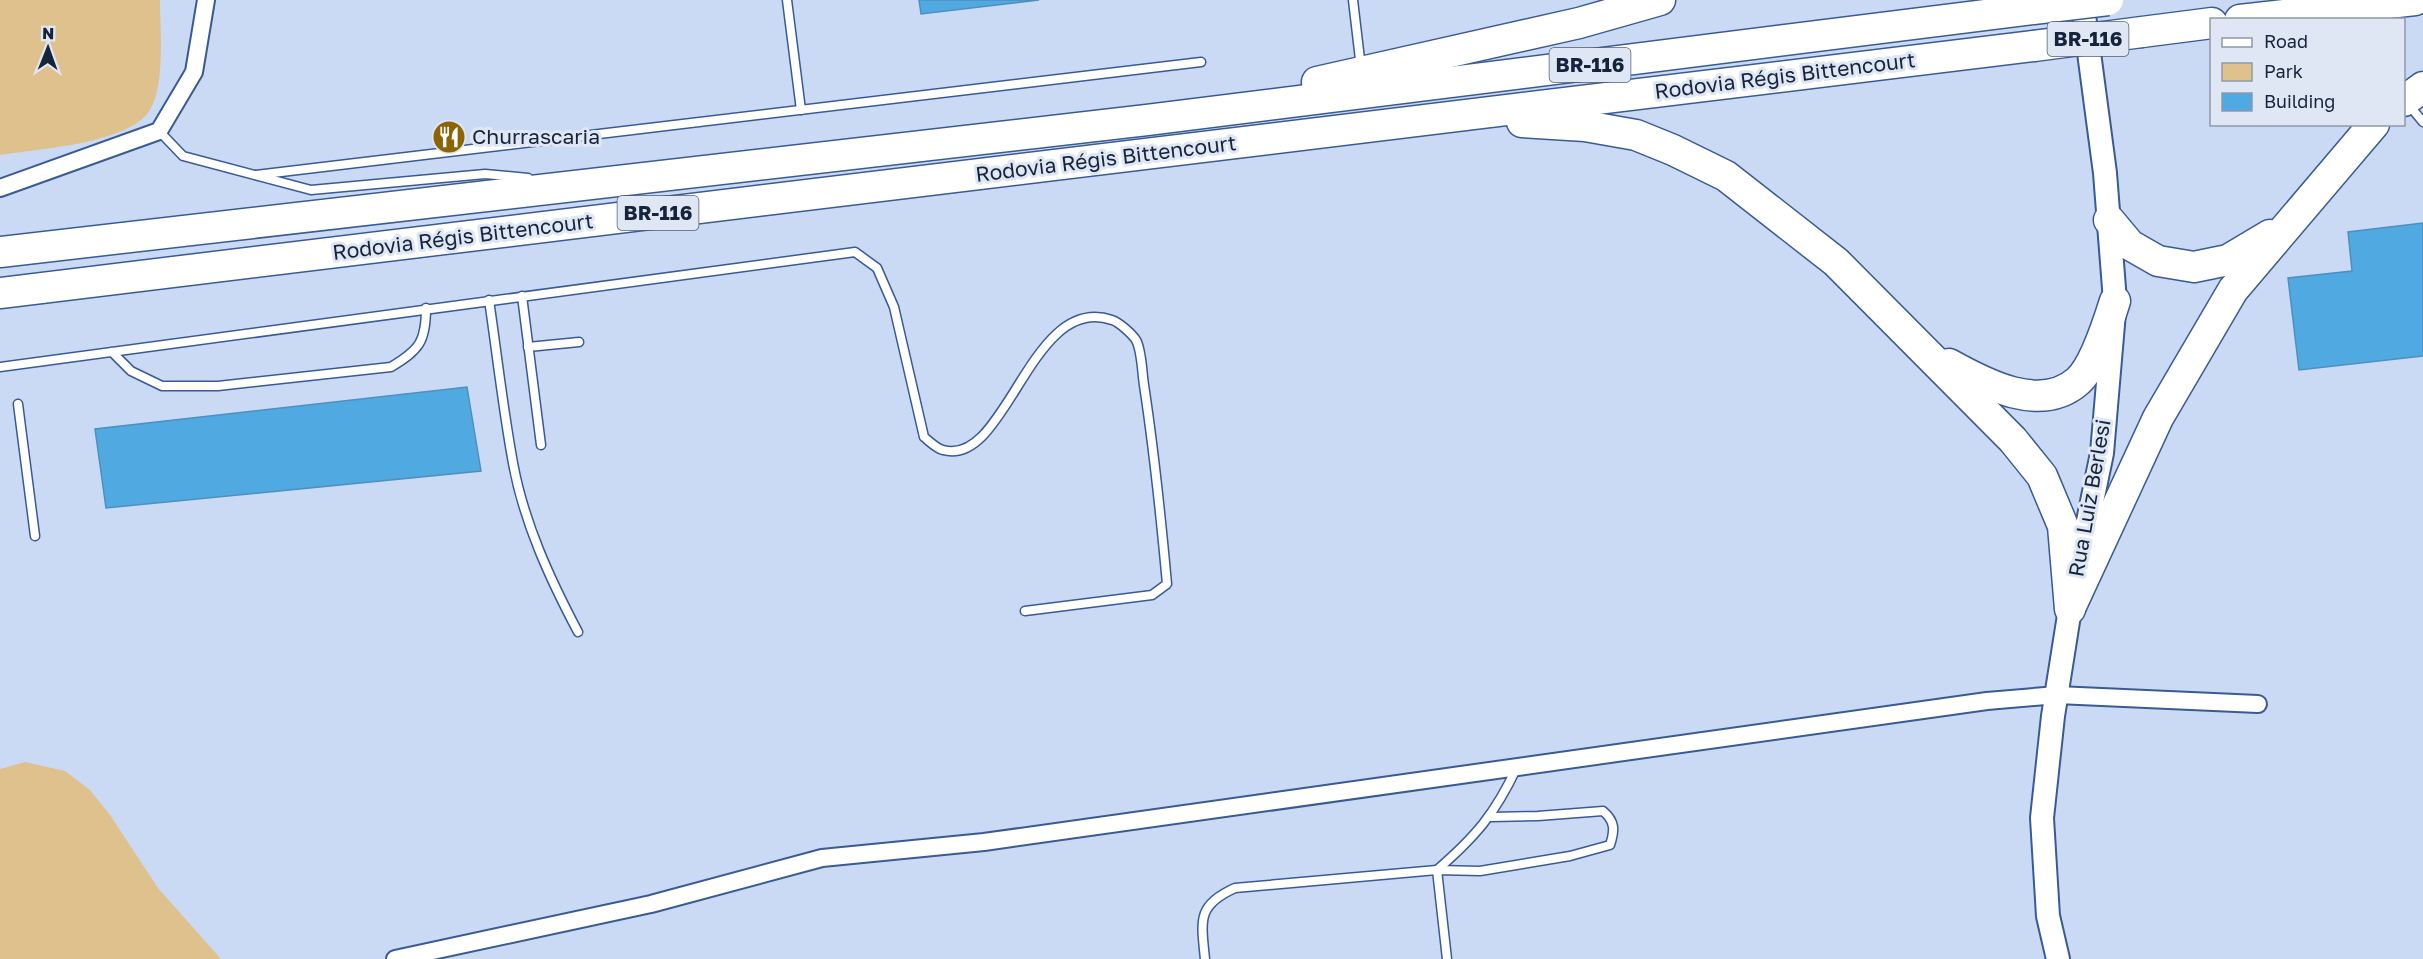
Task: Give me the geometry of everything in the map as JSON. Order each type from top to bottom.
[{"type":"highway","points":[[1147,120],[1579,23],[1660,0]]},
{"type":"highway","name":"Rodovia Régis Bittencourt","points":[[0,252],[1147,120],[2108,0]]},
{"type":"highway","points":[[2258,18],[2415,0]]},
{"type":"highway","name":"Rodovia Régis Bittencourt","points":[[0,293],[2210,23]]},
{"type":"highway","points":[[1315,132],[1539,122],[1636,135],[1726,176],[1836,262],[2013,440],[2042,476],[2063,526],[2070,609]]},
{"type":"highway","points":[[2070,609],[2158,418],[2233,290],[2372,126]]},
{"type":"highway","points":[[2109,220],[2130,245],[2158,261],[2194,267],[2228,260],[2293,220]]},
{"type":"highway","points":[[0,306],[71,285]]},
{"type":"highway","points":[[1926,350],[1972,376],[2012,393],[2047,397],[2079,381],[2099,347],[2115,301]]},
{"type":"street","points":[[0,188],[159,131],[194,72],[206,0]]},
{"type":"street","name":"Rua Luiz Berlesi","points":[[2058,959],[2048,916],[2042,819],[2070,609],[2102,453],[2115,301],[2109,220],[2082,0]]},
{"type":"street","points":[[395,959],[651,904],[822,858],[984,842],[1987,701],[2057,695],[2258,704]]},
{"type":"lane","points":[[788,0],[801,110]]},
{"type":"lane","points":[[1353,0],[1361,72]]},
{"type":"lane","points":[[256,175],[1201,62]]},
{"type":"lane","points":[[159,131],[183,156],[311,190],[485,174],[532,179]]},
{"type":"lane","points":[[544,180],[579,184]]},
{"type":"lane","points":[[0,367],[855,252],[877,268],[894,306],[924,438],[942,450],[961,450],[987,434],[1035,359],[1070,322],[1089,315],[1114,320],[1137,341],[1151,435],[1167,584],[1152,595],[1025,611]]},
{"type":"lane","points":[[522,296],[541,445]]},
{"type":"lane","points":[[489,300],[513,464],[523,502],[546,572],[578,632]]},
{"type":"lane","points":[[111,352],[131,371],[162,386],[218,386],[391,367],[415,352],[426,331],[426,308]]},
{"type":"lane","points":[[528,347],[579,342]]},
{"type":"lane","points":[[18,405],[35,536]]},
{"type":"lane","points":[[1437,870],[1473,838],[1491,817],[1518,767]]},
{"type":"lane","points":[[1205,959],[1204,910],[1214,898],[1235,888],[1437,870],[1480,871],[1570,856],[1610,845],[1614,831],[1612,818],[1603,810],[1538,816],[1491,817]]},
{"type":"lane","points":[[1437,870],[1448,959]]},
{"type":"green space","points":[[0,0],[160,0],[160,74],[154,102],[148,113],[120,132],[101,138],[0,155]]},
{"type":"green space","points":[[25,762],[65,771],[90,790],[110,815],[158,888],[221,959],[0,959],[0,769]]},
{"type":"building","points":[[919,0],[1039,0],[921,14]]},
{"type":"building","points":[[2423,223],[2423,356],[2299,370],[2288,278],[2352,271],[2348,232]]},
{"type":"building","points":[[467,387],[481,471],[106,508],[95,429]]},
{"type":"place","name":"Churrascaria","points":[[449,137]]}]
